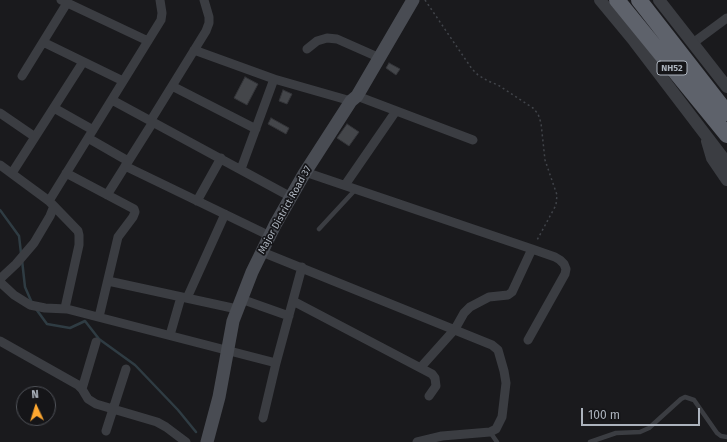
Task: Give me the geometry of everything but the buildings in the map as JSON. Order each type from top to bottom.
[{"type":"highway","name":"NH52","points":[[617,0],[727,135]]},
{"type":"highway","name":"NH52","points":[[639,0],[727,113]]},
{"type":"main road","name":"Major District Road 37","points":[[207,442],[218,397],[233,321],[252,272],[305,172],[380,58],[413,0]]},
{"type":"street","points":[[160,0],[162,18],[66,174],[52,203],[50,216],[34,243],[0,281],[14,295],[30,305],[45,308],[65,308],[276,363]]},
{"type":"street","points":[[107,195],[206,31],[209,23],[208,9],[204,0]]},
{"type":"street","points":[[600,0],[634,41],[727,163]]},
{"type":"street","points":[[659,0],[727,87]]},
{"type":"street","points":[[22,76],[64,2],[148,41]]},
{"type":"street","points":[[693,43],[727,18]]},
{"type":"street","points":[[307,49],[317,41],[327,38],[337,39],[380,58]]},
{"type":"street","points":[[42,42],[124,82]]},
{"type":"street","points":[[194,50],[274,79],[354,98],[396,111],[473,140]]},
{"type":"street","points":[[12,173],[83,62]]},
{"type":"street","points":[[241,169],[274,79]]},
{"type":"street","points":[[172,86],[256,129]]},
{"type":"street","points":[[112,100],[291,197]]},
{"type":"street","points":[[54,108],[91,134],[127,164],[270,236]]},
{"type":"street","points":[[345,185],[396,111]]},
{"type":"street","points":[[2,117],[35,137]]},
{"type":"street","points":[[706,136],[712,158],[727,180]]},
{"type":"street","points":[[198,201],[221,158]]},
{"type":"street","points":[[0,165],[52,203],[76,228],[80,235],[65,308]]},
{"type":"street","points":[[305,172],[555,257],[564,264],[566,269],[565,274],[528,340]]},
{"type":"street","points":[[66,174],[134,209],[135,212],[133,217],[119,234],[99,317]]},
{"type":"street","points":[[170,335],[184,298],[225,214]]},
{"type":"street","points":[[421,368],[455,330],[464,313],[470,307],[489,296],[508,295],[512,292],[532,248]]},
{"type":"street","points":[[262,252],[492,345],[498,350],[504,371],[506,393],[502,417],[496,428],[490,432],[442,436],[417,442]]},
{"type":"street","points":[[263,418],[302,267]]},
{"type":"street","points":[[108,281],[184,298],[239,304],[289,316]]},
{"type":"street","points":[[293,301],[432,374],[435,378],[436,386],[429,396]]},
{"type":"street","points":[[0,341],[78,385],[88,398],[96,404],[157,422],[186,442]]},
{"type":"street","points":[[82,389],[96,342]]},
{"type":"street","points":[[106,431],[126,369]]},
{"type":"lane","points":[[320,229],[356,189]]},
{"type":"lane","points":[[590,442],[616,433],[640,432],[649,428],[681,399],[686,397],[694,400],[717,433],[721,436],[727,437]]},
{"type":"lane","points":[[490,432],[496,442]]},
{"type":"path","points":[[425,0],[472,69],[483,78],[498,85],[533,108],[538,114],[541,123],[545,160],[557,195],[556,205],[532,248]]},
{"type":"waterway","points":[[0,210],[19,236],[21,253]]},
{"type":"waterway","points":[[22,260],[25,287],[32,303]]},
{"type":"waterway","points":[[36,309],[47,324],[70,328],[85,321],[99,339],[135,365],[178,410],[196,432]]}]
